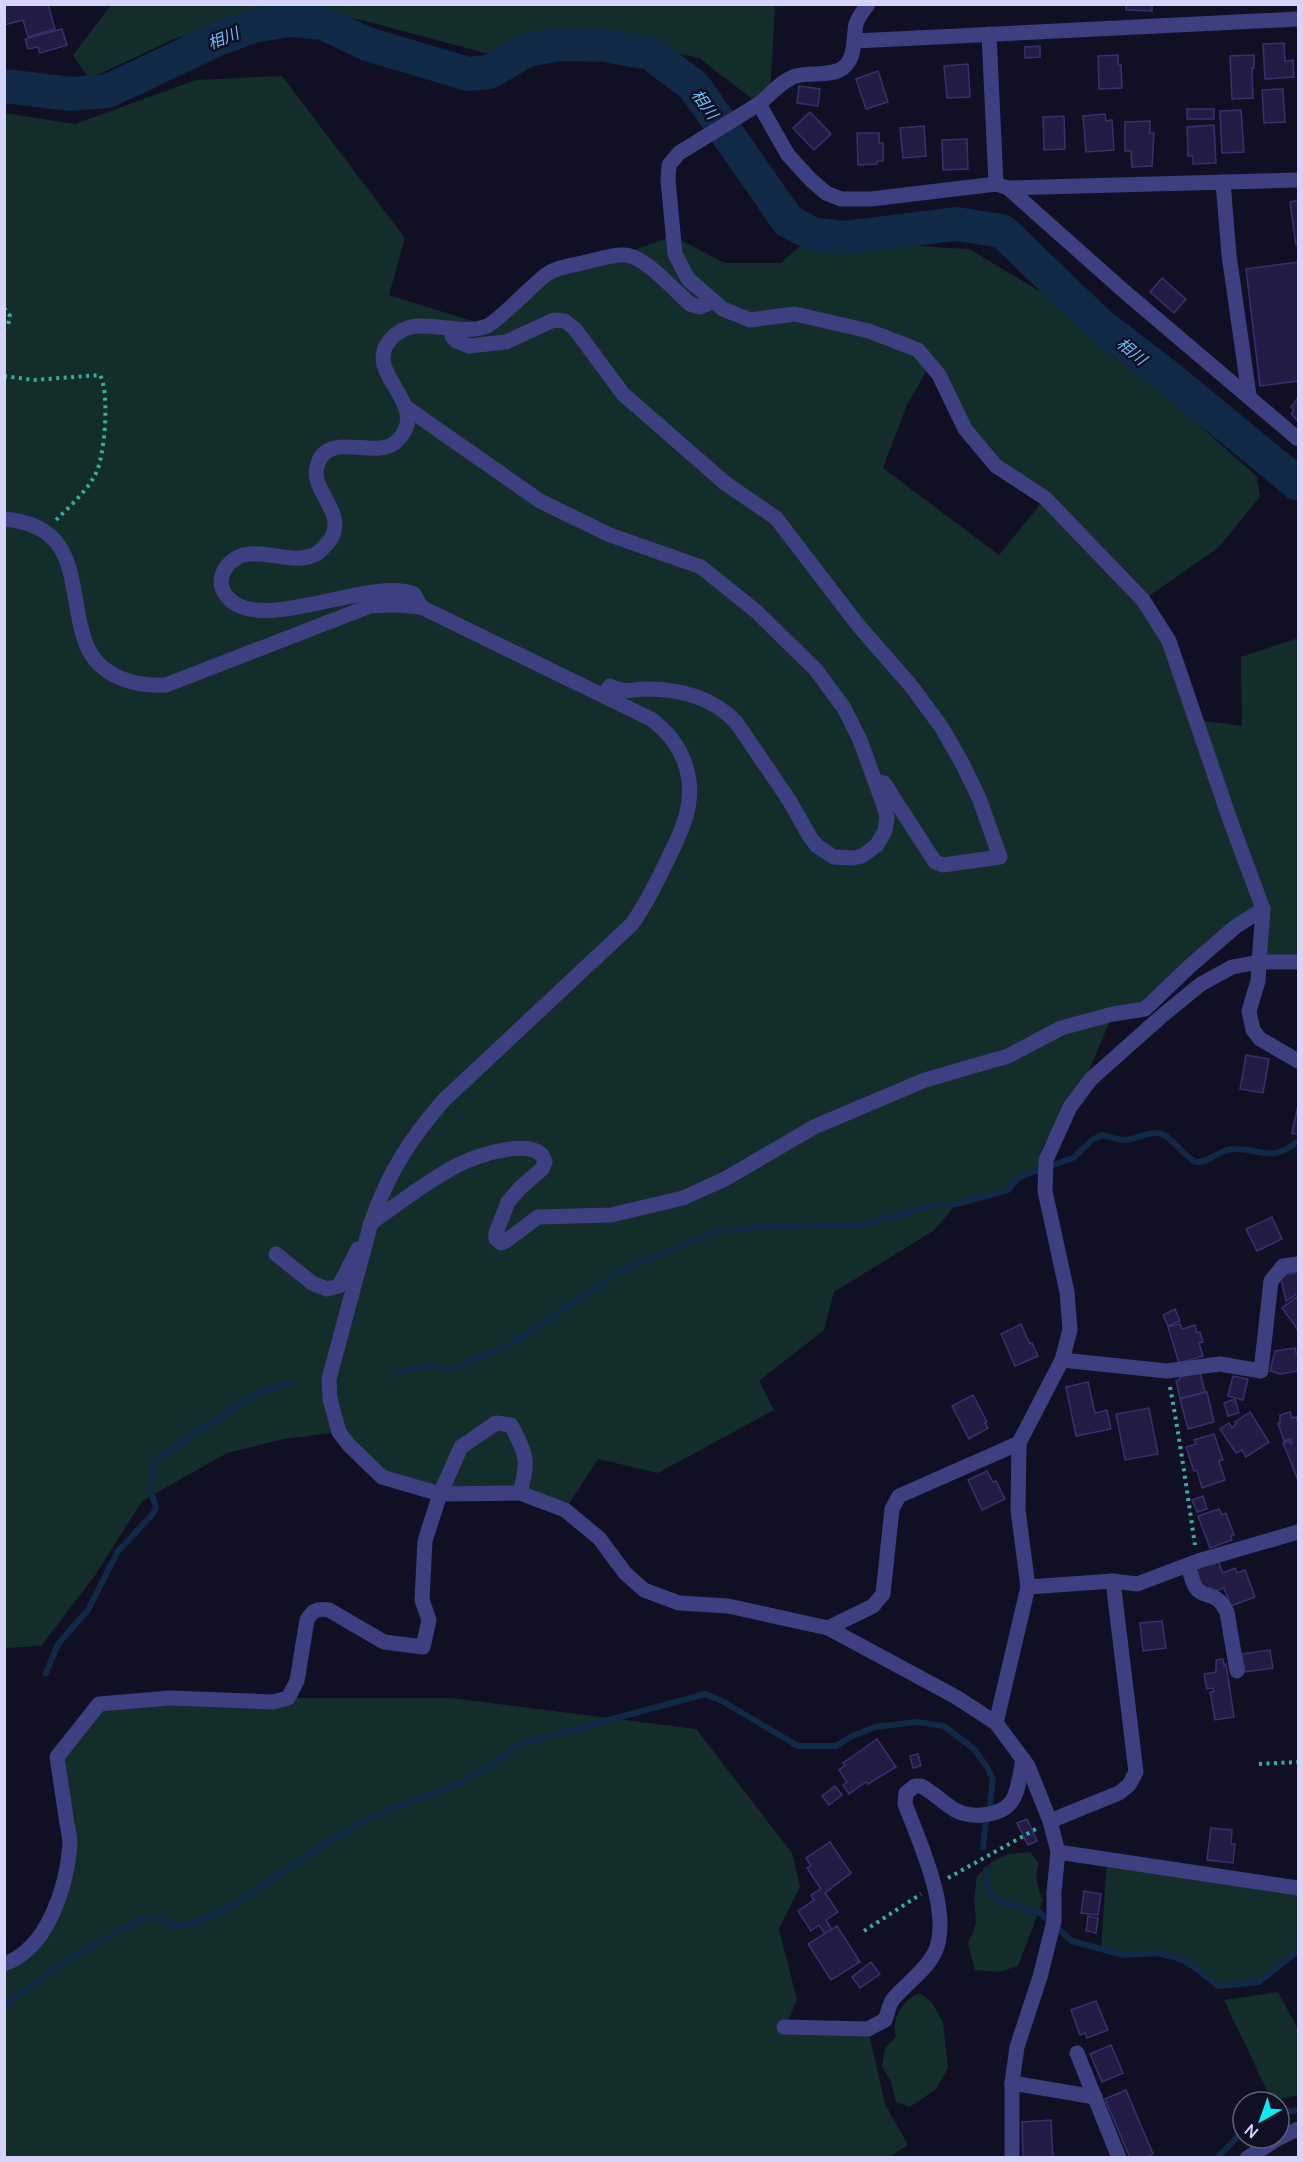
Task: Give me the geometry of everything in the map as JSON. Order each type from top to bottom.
[{"type":"street","points":[[868,4],[856,24],[855,41],[849,60],[842,69],[798,75],[789,79],[759,104],[679,153],[669,165],[668,180],[675,254],[688,279],[723,309],[750,320],[795,314],[869,331],[918,350],[939,375],[965,429],[996,466],[1045,498],[1143,600],[1169,641],[1263,909],[1258,981],[1249,1011],[1253,1030],[1260,1039],[1299,1061]]},
{"type":"street","points":[[855,41],[1299,19]]},
{"type":"street","points":[[989,34],[1002,186],[1299,439]]},
{"type":"street","points":[[759,104],[788,155],[826,193],[842,199],[870,199],[1002,186],[1299,180]]},
{"type":"street","points":[[1223,182],[1229,255],[1249,395]]},
{"type":"street","points":[[421,607],[414,594],[404,589],[385,589],[286,610],[258,610],[243,608],[231,602],[221,585],[221,576],[226,567],[238,557],[254,553],[306,557],[324,547],[331,538],[336,528],[335,518],[321,492],[317,471],[318,462],[329,450],[340,447],[380,449],[390,447],[403,433],[408,414],[407,408],[386,373],[384,352],[387,343],[405,328],[417,325],[463,329],[488,326],[546,273],[623,254],[641,260],[690,304],[700,307],[714,301]]},
{"type":"street","points":[[451,328],[452,336],[456,341],[469,346],[506,342],[554,320],[565,321],[575,329],[623,394],[725,483],[776,518],[858,625],[912,687],[942,729],[963,763],[979,798],[1000,857],[943,865],[935,862],[884,783],[875,782]]},
{"type":"street","points":[[407,408],[540,501],[610,535],[701,567],[757,612],[816,670],[844,708],[860,740],[887,817],[882,838],[876,846],[862,856],[853,858],[834,856],[825,852],[810,837],[789,800],[736,722],[719,707],[677,691],[645,689],[623,692],[610,686],[604,695]]},
{"type":"street","points":[[4,519],[20,521],[45,533],[57,544],[72,573],[83,635],[88,647],[109,672],[130,683],[148,686],[166,685],[370,606],[421,607],[651,719],[668,733],[680,750],[690,790],[686,818],[646,904],[632,924],[444,1100],[418,1129],[399,1159],[379,1199],[371,1223],[329,1379],[333,1415],[339,1432],[382,1477],[440,1494],[520,1493],[565,1510],[599,1538],[625,1574],[644,1590],[679,1603],[728,1606],[828,1628],[956,1697],[996,1723],[1028,1766],[1050,1821],[1058,1852],[1053,1927],[1040,1977],[1017,2047],[1012,2083],[1012,2157]]},
{"type":"street","points":[[276,1254],[312,1283],[327,1289],[339,1286],[371,1223],[460,1163],[498,1150],[527,1148],[539,1152],[545,1162],[542,1169],[508,1202],[496,1233],[496,1239],[501,1243],[538,1217],[610,1215],[682,1198],[725,1179],[814,1127],[925,1080],[1008,1056],[1061,1028],[1113,1014],[1145,1009],[1235,927],[1263,909]]},
{"type":"street","points":[[996,1723],[1028,1587],[1018,1510],[1019,1443],[1062,1360],[1070,1330],[1069,1307],[1045,1191],[1046,1160],[1070,1107],[1091,1079],[1201,984],[1232,967],[1259,962],[1299,962]]},
{"type":"street","points":[[1062,1360],[1167,1371],[1220,1364],[1261,1371],[1271,1281],[1282,1266],[1299,1264]]},
{"type":"street","points":[[4,1964],[16,1960],[38,1938],[52,1917],[64,1881],[70,1842],[57,1757],[99,1704],[170,1698],[273,1702],[288,1698],[297,1681],[307,1620],[312,1612],[319,1609],[329,1610],[384,1642],[423,1647],[429,1620],[422,1600],[424,1541],[440,1494],[461,1447],[496,1423],[512,1425],[524,1450],[526,1468],[520,1493]]},
{"type":"street","points":[[828,1628],[873,1606],[883,1594],[892,1509],[899,1496],[1019,1443]]},
{"type":"street","points":[[1028,1587],[1113,1581],[1137,1584],[1193,1563],[1299,1532]]},
{"type":"street","points":[[1193,1563],[1195,1587],[1201,1593],[1216,1597],[1227,1612],[1238,1671]]},
{"type":"street","points":[[1050,1821],[1119,1793],[1129,1785],[1136,1772],[1113,1581]]},
{"type":"street","points":[[784,2027],[867,2029],[885,2020],[892,2000],[926,1967],[935,1952],[939,1938],[940,1918],[931,1872],[905,1804],[906,1792],[915,1786],[921,1786],[958,1812],[976,1816],[998,1814],[1009,1806],[1016,1795],[1023,1759]]},
{"type":"street","points":[[1058,1852],[1299,1888]]},
{"type":"street","points":[[1077,2053],[1119,2157]]},
{"type":"street","points":[[1012,2083],[1095,2097]]},
{"type":"path","points":[[4,308],[10,316],[8,325],[4,328]]},
{"type":"path","points":[[4,376],[34,380],[100,375],[103,381],[105,392],[104,444],[96,474],[45,533]]},
{"type":"path","points":[[1167,1371],[1183,1457],[1193,1563]]},
{"type":"path","points":[[1259,1764],[1299,1762]]},
{"type":"path","points":[[864,1931],[934,1886],[1050,1821]]},
{"type":"green space","points":[[111,5],[284,5],[174,39],[89,79],[73,55]]},
{"type":"green space","points":[[295,5],[775,5],[770,95],[759,104],[699,58],[609,39],[541,41],[512,53],[489,54]]},
{"type":"green space","points":[[282,76],[405,238],[389,295],[488,326],[546,273],[623,254],[673,236],[725,263],[781,263],[807,240],[969,249],[1073,311],[1257,477],[1260,497],[1218,548],[1143,600],[1197,720],[1242,726],[1241,657],[1298,638],[1298,962],[1259,962],[1263,909],[1145,1009],[1113,1014],[1087,1075],[1066,1105],[1042,1148],[1047,1167],[1019,1177],[1008,1190],[957,1204],[933,1231],[834,1292],[824,1330],[759,1381],[774,1410],[658,1473],[598,1459],[565,1510],[520,1493],[440,1494],[382,1477],[339,1432],[284,1439],[227,1453],[142,1501],[96,1574],[41,1646],[5,1648],[4,113],[75,124],[196,80]],"holes":[[[930,365],[996,466],[1045,498],[999,555],[883,468],[907,405]]]},
{"type":"green space","points":[[288,1698],[451,1698],[696,1729],[792,1853],[800,1887],[779,1929],[797,2000],[785,2027],[868,2029],[885,2104],[908,2145],[888,2158],[5,2157],[4,1964],[38,1938],[70,1842],[57,1757],[99,1704]]},
{"type":"green space","points":[[1030,1852],[1039,1864],[1037,1882],[1043,1900],[1018,1966],[999,1972],[975,1970],[968,1944],[976,1924],[974,1899],[977,1876],[993,1861],[1008,1854]]},
{"type":"green space","points":[[1107,1860],[1298,1888],[1298,1951],[1259,1982],[1218,1986],[1181,1959],[1157,1953],[1123,1955],[1101,1950]]},
{"type":"green space","points":[[1278,1992],[1298,2029],[1298,2095],[1291,2097],[1291,2090],[1267,2090],[1224,2000]]},
{"type":"green space","points":[[920,1993],[932,2003],[943,2022],[948,2068],[936,2089],[910,2107],[896,2102],[891,2082],[882,2066],[885,2048],[896,2037],[895,2024],[899,2011],[908,2000]]},
{"type":"building","points":[[4,4],[48,4],[55,29],[28,37],[23,20],[4,25]]},
{"type":"building","points":[[1126,4],[1152,4],[1152,11],[1126,10]]},
{"type":"building","points":[[62,29],[67,45],[40,53],[38,47],[28,49],[25,39]]},
{"type":"building","points":[[1284,43],[1285,61],[1293,60],[1294,77],[1265,79],[1263,44]]},
{"type":"building","points":[[1040,46],[1040,57],[1025,58],[1025,47]]},
{"type":"building","points":[[1118,55],[1122,88],[1099,89],[1098,56]]},
{"type":"building","points":[[1254,55],[1253,98],[1232,99],[1230,56]]},
{"type":"building","points":[[968,64],[970,97],[947,98],[944,66]]},
{"type":"building","points":[[878,71],[888,102],[866,109],[856,79]]},
{"type":"building","points":[[799,86],[820,89],[818,106],[797,103]]},
{"type":"building","points":[[1283,89],[1285,122],[1264,123],[1262,90]]},
{"type":"building","points":[[1187,109],[1214,109],[1214,119],[1187,119]]},
{"type":"building","points":[[1241,110],[1244,152],[1222,153],[1220,111]]},
{"type":"building","points":[[810,112],[831,134],[814,150],[793,128]]},
{"type":"building","points":[[1105,114],[1106,121],[1112,120],[1114,150],[1086,152],[1083,116]]},
{"type":"building","points":[[1064,116],[1065,149],[1044,150],[1043,117]]},
{"type":"building","points":[[1150,121],[1150,133],[1154,133],[1152,166],[1132,167],[1131,151],[1125,151],[1125,122]]},
{"type":"building","points":[[1214,125],[1216,163],[1193,164],[1193,156],[1188,156],[1187,127]]},
{"type":"building","points":[[924,126],[926,156],[903,158],[900,128]]},
{"type":"building","points":[[857,133],[879,133],[879,143],[883,143],[883,161],[877,161],[877,164],[858,165]]},
{"type":"building","points":[[967,139],[968,169],[943,170],[942,140]]},
{"type":"building","points":[[1298,200],[1298,245],[1296,245],[1290,202]]},
{"type":"building","points":[[1298,262],[1298,381],[1260,386],[1246,269]]},
{"type":"building","points":[[1162,278],[1186,299],[1174,313],[1150,292]]},
{"type":"building","points":[[1298,398],[1298,421],[1291,414],[1294,410],[1291,407]]},
{"type":"building","points":[[1246,1055],[1269,1059],[1263,1093],[1240,1089]]},
{"type":"building","points":[[1298,1106],[1298,1135],[1292,1133]]},
{"type":"building","points":[[1272,1217],[1282,1239],[1257,1251],[1246,1229]]},
{"type":"building","points":[[1298,1272],[1298,1293],[1286,1301],[1281,1279],[1287,1274]]},
{"type":"building","points":[[1298,1296],[1298,1330],[1282,1308]]},
{"type":"building","points":[[1175,1309],[1180,1321],[1168,1326],[1163,1315]]},
{"type":"building","points":[[1021,1324],[1038,1356],[1015,1366],[1001,1334]]},
{"type":"building","points":[[1180,1324],[1182,1329],[1195,1325],[1203,1342],[1199,1343],[1203,1356],[1179,1363],[1168,1327]]},
{"type":"building","points":[[1295,1348],[1296,1353],[1298,1352],[1298,1371],[1280,1374],[1270,1371],[1275,1351]]},
{"type":"building","points":[[1200,1372],[1205,1392],[1180,1398],[1176,1381],[1180,1377]]},
{"type":"building","points":[[1233,1376],[1248,1379],[1243,1400],[1228,1396]]},
{"type":"building","points":[[1088,1382],[1095,1413],[1107,1410],[1111,1429],[1076,1436],[1066,1387]]},
{"type":"building","points":[[1207,1392],[1214,1422],[1188,1429],[1180,1399]]},
{"type":"building","points":[[973,1395],[988,1428],[969,1439],[952,1406]]},
{"type":"building","points":[[1235,1399],[1239,1413],[1228,1416],[1224,1403]]},
{"type":"building","points":[[1149,1408],[1158,1454],[1125,1460],[1116,1414]]},
{"type":"building","points":[[1250,1412],[1269,1442],[1246,1457],[1242,1450],[1236,1453],[1220,1429],[1229,1423],[1232,1428],[1235,1422]]},
{"type":"building","points":[[1290,1412],[1292,1418],[1296,1417],[1298,1423],[1298,1480],[1283,1443],[1289,1441],[1290,1444],[1292,1443],[1290,1439],[1284,1441],[1278,1423],[1280,1423],[1280,1415]]},
{"type":"building","points":[[1214,1434],[1223,1460],[1219,1461],[1225,1480],[1202,1488],[1197,1470],[1194,1471],[1186,1447],[1196,1444],[1194,1440]]},
{"type":"building","points":[[987,1471],[993,1482],[996,1481],[1005,1499],[982,1510],[968,1480]]},
{"type":"building","points":[[1203,1496],[1207,1509],[1197,1512],[1192,1500]]},
{"type":"building","points":[[1219,1509],[1222,1515],[1226,1513],[1234,1535],[1231,1536],[1232,1540],[1210,1548],[1198,1516]]},
{"type":"building","points":[[1218,1561],[1223,1573],[1235,1568],[1237,1573],[1245,1570],[1255,1597],[1231,1606],[1224,1588],[1213,1592],[1203,1588],[1196,1569]]},
{"type":"building","points":[[1162,1621],[1166,1648],[1143,1651],[1140,1623]]},
{"type":"building","points":[[1270,1650],[1273,1668],[1245,1672],[1242,1654]]},
{"type":"building","points":[[1223,1659],[1224,1665],[1226,1664],[1234,1717],[1215,1720],[1210,1692],[1214,1692],[1213,1688],[1207,1689],[1204,1674],[1216,1672],[1216,1660]]},
{"type":"building","points":[[877,1739],[896,1767],[868,1784],[866,1782],[849,1794],[843,1785],[847,1782],[839,1770],[845,1765],[843,1763]]},
{"type":"building","points":[[918,1754],[921,1766],[913,1768],[910,1756]]},
{"type":"building","points":[[835,1786],[842,1795],[829,1805],[822,1796]]},
{"type":"building","points":[[1027,1819],[1037,1841],[1028,1845],[1017,1823]]},
{"type":"building","points":[[1211,1828],[1232,1830],[1231,1844],[1235,1844],[1233,1863],[1207,1860]]},
{"type":"building","points":[[830,1842],[851,1873],[825,1893],[838,1912],[826,1920],[832,1930],[825,1934],[819,1925],[811,1931],[798,1911],[814,1900],[811,1895],[821,1889],[807,1868],[811,1866],[806,1858]]},
{"type":"building","points":[[1084,1891],[1101,1894],[1098,1915],[1081,1913]]},
{"type":"building","points":[[1088,1916],[1098,1918],[1096,1933],[1086,1931]]},
{"type":"building","points":[[837,1926],[860,1962],[831,1980],[808,1944]]},
{"type":"building","points":[[871,1962],[880,1974],[860,1988],[852,1977]]},
{"type":"building","points":[[1096,2001],[1108,2030],[1087,2038],[1085,2033],[1080,2035],[1071,2010]]},
{"type":"building","points":[[1111,2045],[1123,2073],[1102,2082],[1090,2054]]},
{"type":"building","points":[[1126,2090],[1153,2154],[1145,2158],[1130,2158],[1105,2099]]},
{"type":"building","points":[[1051,2120],[1053,2158],[1023,2158],[1022,2122]]},
{"type":"waterway","name":"相川","points":[[4,86],[71,94],[108,91],[218,39],[253,26],[289,20],[323,23],[367,44],[468,74],[489,72],[527,50],[559,44],[604,45],[650,53],[694,86],[788,221],[813,234],[843,238],[956,224],[1002,231],[1099,324],[1168,377],[1298,484]]},
{"type":"waterway","points":[[396,1374],[431,1364],[448,1371],[513,1343],[620,1271],[717,1231],[768,1226],[861,1225],[936,1205],[957,1204],[1008,1190],[1019,1177],[1073,1158],[1092,1140],[1102,1135],[1125,1140],[1153,1133],[1162,1134],[1189,1158],[1198,1162],[1233,1149],[1266,1153],[1280,1152],[1298,1141]]},
{"type":"waterway","points":[[46,1673],[58,1644],[88,1610],[118,1551],[153,1514],[156,1507],[149,1487],[155,1475],[153,1464],[158,1458],[253,1395],[291,1382]]},
{"type":"waterway","points":[[4,2006],[57,1967],[141,1918],[159,1918],[174,1926],[198,1922],[236,1903],[324,1844],[374,1816],[462,1782],[490,1766],[517,1745],[705,1694],[722,1701],[798,1746],[836,1746],[852,1736],[875,1727],[917,1722],[944,1726],[974,1749],[987,1767],[993,1779],[990,1804]]},
{"type":"waterway","points":[[983,1847],[986,1819]]},
{"type":"waterway","points":[[986,1870],[988,1887],[993,1896],[1005,1903],[1040,1913],[1072,1941],[1123,1955],[1157,1953],[1181,1959],[1218,1986],[1259,1982],[1298,1951]]},
{"type":"waterway","points":[[1291,2111],[1298,2110]]},
{"type":"waterway","points":[[1217,2158],[1231,2143]]}]
